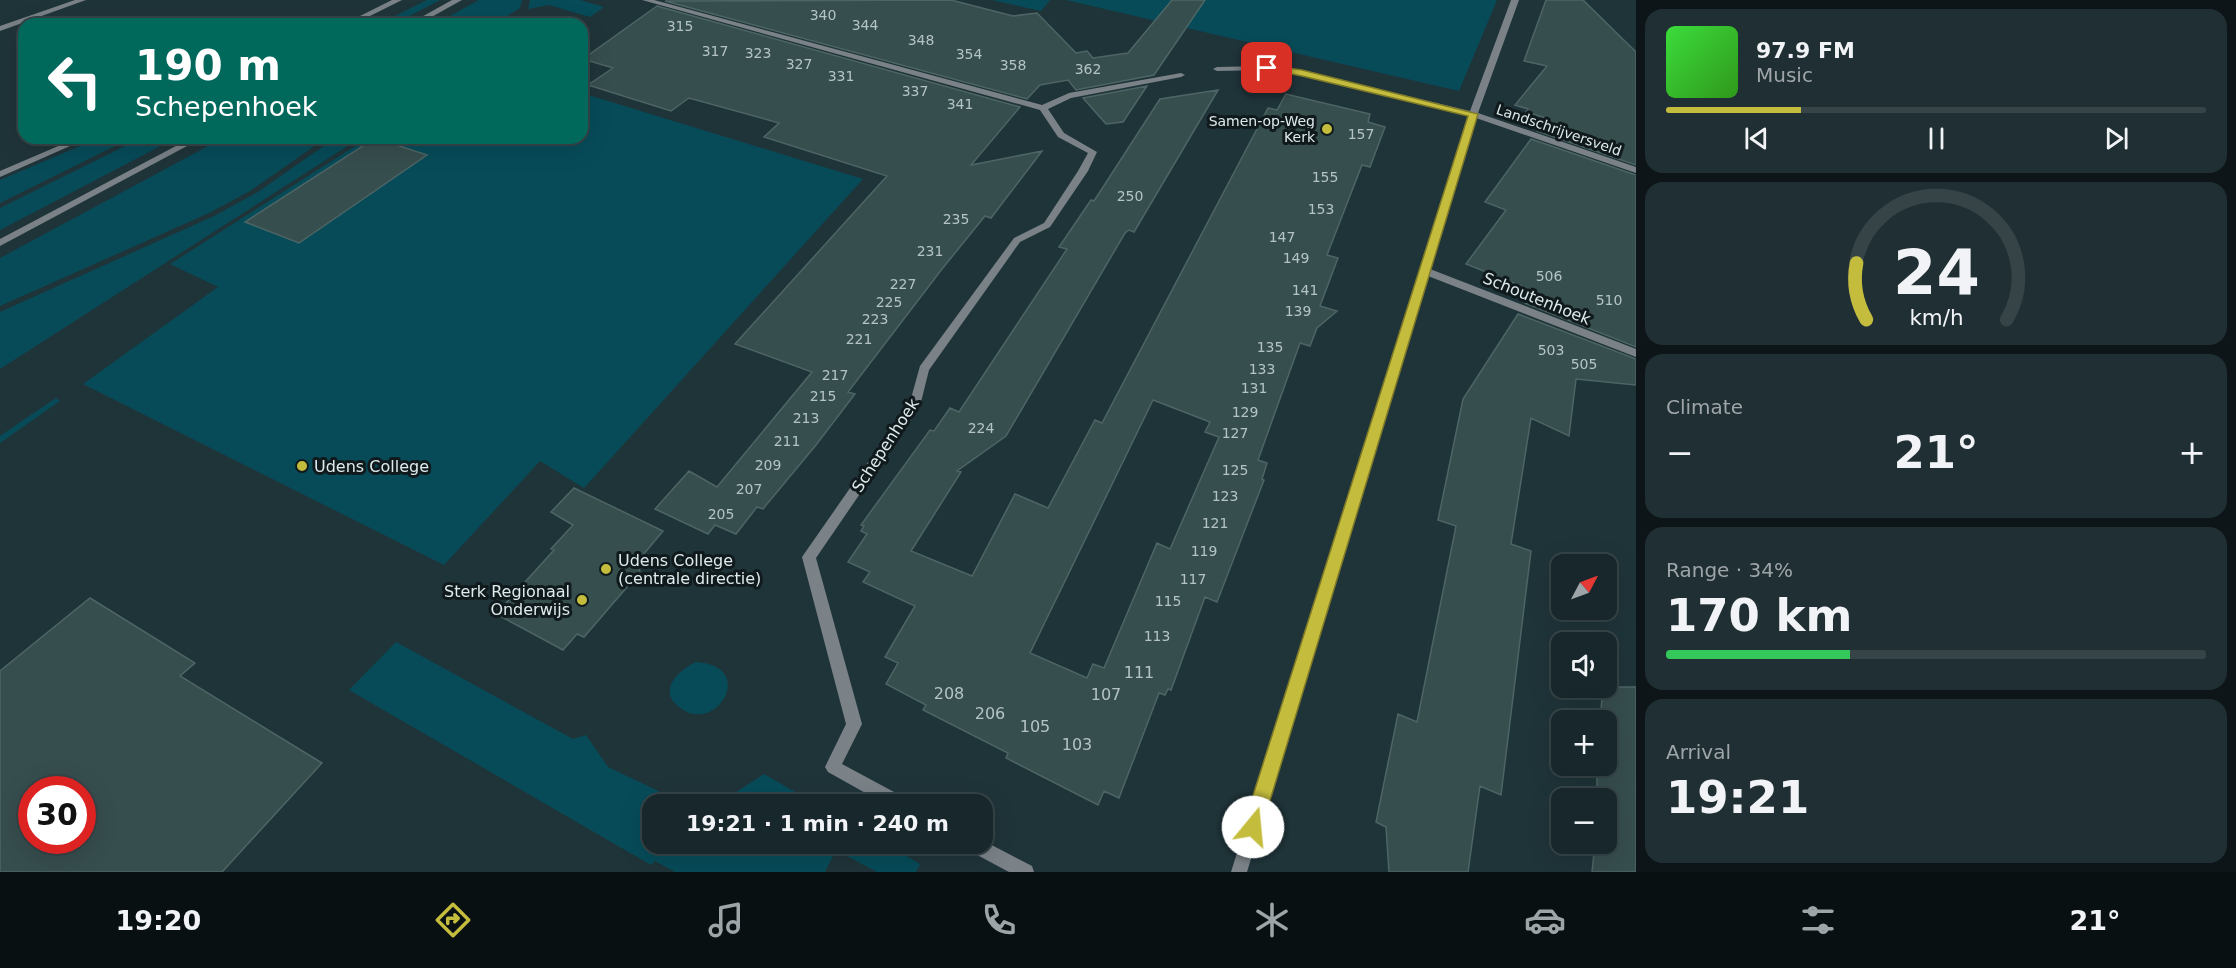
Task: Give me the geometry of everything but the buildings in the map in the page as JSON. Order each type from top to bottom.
[{"type":"street","points":[[52,0],[63,6]]},
{"type":"street","points":[[30,18],[82,0]]},
{"type":"street","points":[[360,18],[398,0]]},
{"type":"street","points":[[424,18],[458,0]]},
{"type":"street","points":[[646,0],[1043,108],[1069,96],[1181,75]]},
{"type":"street","points":[[1239,872],[1473,114],[1515,0]]},
{"type":"street","points":[[0,29],[18,22]]},
{"type":"street","points":[[1217,69],[1267,68],[1302,73],[1473,114]]},
{"type":"street","name":"Schepenhoek","points":[[883,794],[833,767],[854,724],[809,557],[916,403],[924,369],[1017,240],[1047,225],[1093,152],[1061,135],[1043,108]]},
{"type":"street","name":"Landschrijversveld","points":[[1473,114],[1636,170]]},
{"type":"street","points":[[0,174],[70,144]]},
{"type":"street","points":[[0,243],[187,144]]},
{"type":"street","name":"Schoutenhoek","points":[[1426,271],[1636,353]]},
{"type":"street","points":[[992,854],[1026,872]]},
{"type":"shaded area","points":[[427,0],[440,0],[406,18],[391,18]]},
{"type":"shaded area","points":[[479,0],[522,0],[520,8],[504,18],[446,18]]},
{"type":"shaded area","points":[[530,0],[580,0],[604,7],[590,17],[549,5],[528,9]]},
{"type":"shaded area","points":[[992,0],[1050,0],[1041,11]]},
{"type":"shaded area","points":[[1066,0],[1497,0],[1459,91]]},
{"type":"shaded area","points":[[588,95],[863,179],[584,488],[540,461],[444,565],[83,384],[218,287],[170,264],[359,144],[588,144]]},
{"type":"shaded area","points":[[85,144],[119,144],[0,203],[0,180]]},
{"type":"shaded area","points":[[129,144],[165,144],[0,230],[0,208]]},
{"type":"shaded area","points":[[212,144],[317,144],[250,191],[209,213],[0,306],[0,258]]},
{"type":"shaded area","points":[[326,144],[351,144],[0,369],[0,312],[214,216],[258,192]]},
{"type":"shaded area","points":[[56,398],[60,401],[0,443],[0,436]]},
{"type":"shaded area","points":[[396,642],[573,739],[586,735],[608,767],[665,794],[642,794],[642,854],[834,854],[825,872],[675,872],[655,861],[651,865],[349,690]]},
{"type":"shaded area","points":[[696,662],[715,666],[725,675],[728,686],[725,697],[717,707],[706,713],[693,714],[673,701],[670,687],[677,675]]},
{"type":"shaded area","points":[[764,774],[799,794],[733,794]]},
{"type":"shaded area","points":[[843,854],[903,854],[920,864],[916,872],[877,872]]},
{"type":"place","name":"Samen-op-Weg Kerk","points":[[1327,129]]},
{"type":"place","name":"Udens College","points":[[302,466]]},
{"type":"place","name":"Udens College (centrale directie)","points":[[606,569]]},
{"type":"place","name":"Sterk Regionaal Onderwijs","points":[[582,600]]},
{"type":"route","points":[[1253,827],[1473,114],[1302,73],[1267,68]]}]
